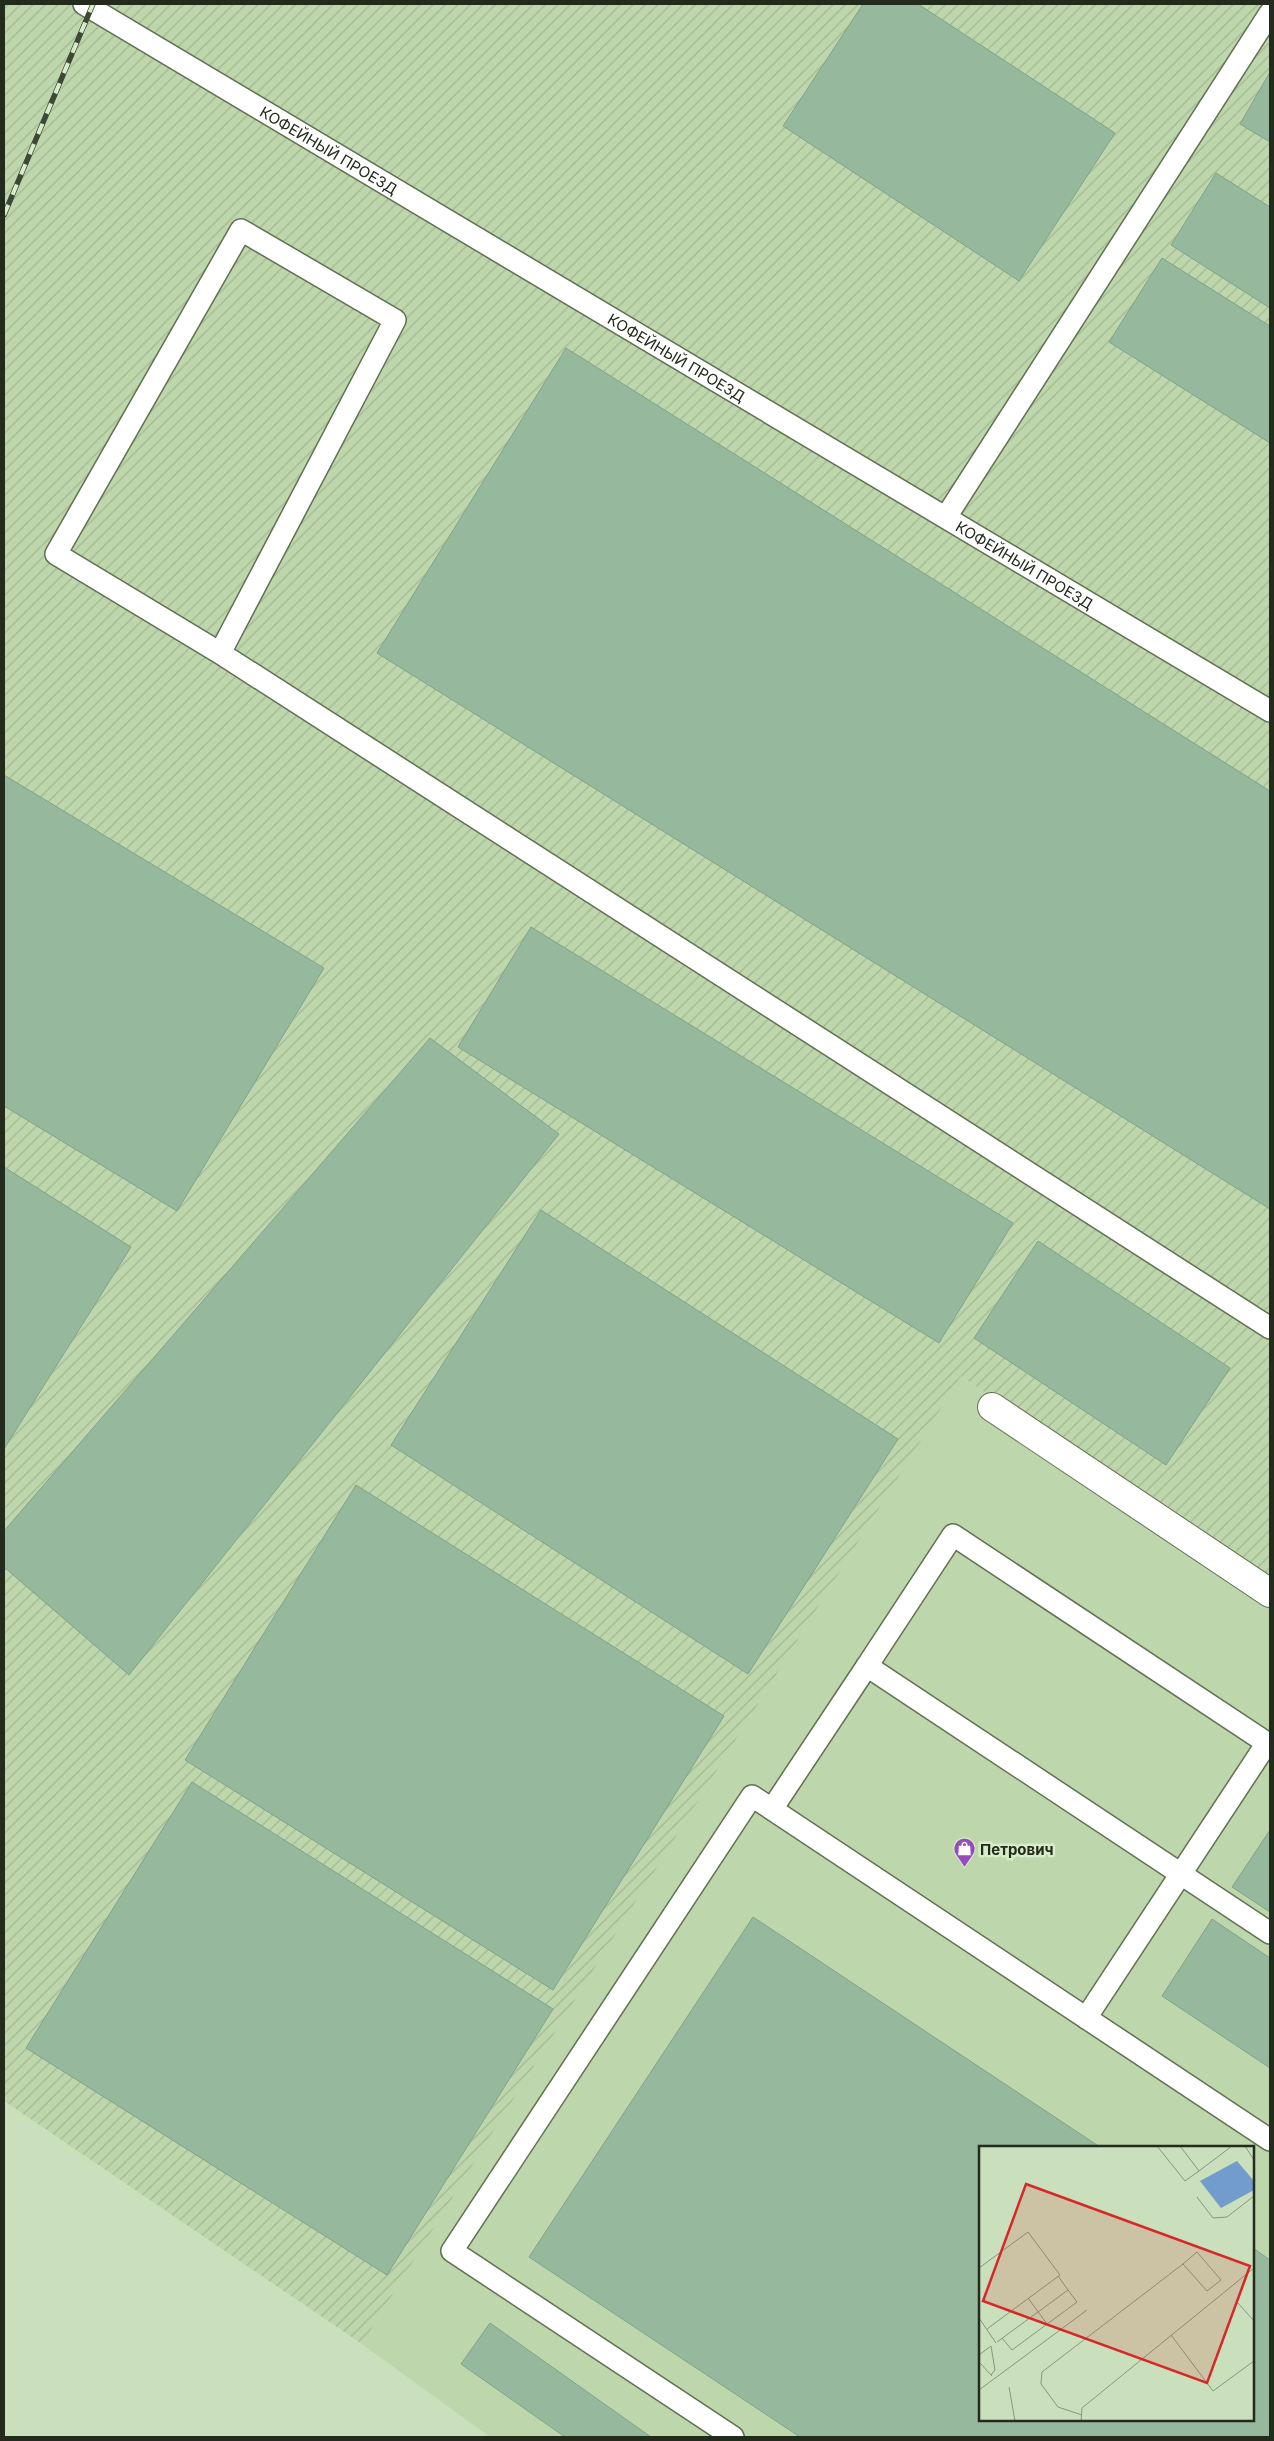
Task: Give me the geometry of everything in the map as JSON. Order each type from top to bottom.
[{"type":"street","points":[[992,1407],[1270,1593]]},
{"type":"lane","name":"КОФЕЙНЫЙ ПРОЕЗД","points":[[84,4],[1270,711]]},
{"type":"lane","points":[[946,517],[1270,13]]},
{"type":"lane","points":[[220,654],[395,320],[240,230],[56,554],[220,654],[1270,1328]]},
{"type":"lane","points":[[772,1810],[953,1535],[1269,1744],[1086,2018]]},
{"type":"lane","points":[[867,1666],[1270,1933]]},
{"type":"lane","points":[[733,2437],[452,2251],[752,1796],[1270,2140]]},
{"type":"shaded area","points":[[4,4],[1270,4],[1270,1589],[961,1376],[362,2344],[4,2101]]},
{"type":"shaded area","name":"Петрович","points":[[961,1376],[1270,1589],[1270,2437],[490,2437],[362,2344]]},
{"type":"building","points":[[863,4],[918,4],[1115,133],[1019,281],[783,126]]},
{"type":"building","points":[[1270,72],[1270,142],[1240,124]]},
{"type":"building","points":[[1216,173],[1270,207],[1270,308],[1171,245]]},
{"type":"building","points":[[1162,258],[1270,326],[1270,443],[1109,342]]},
{"type":"building","points":[[566,348],[1270,791],[1270,1209],[377,653]]},
{"type":"building","points":[[4,775],[324,968],[177,1211],[4,1106]]},
{"type":"building","points":[[531,927],[1013,1223],[939,1343],[458,1047]]},
{"type":"building","points":[[430,1038],[559,1134],[129,1675],[4,1567],[4,1531]]},
{"type":"building","points":[[4,1167],[131,1247],[4,1449]]},
{"type":"building","points":[[541,1210],[898,1439],[748,1674],[391,1445]]},
{"type":"building","points":[[1038,1241],[1230,1368],[1166,1465],[974,1338]]},
{"type":"building","points":[[356,1485],[724,1716],[553,1990],[185,1760]]},
{"type":"building","points":[[192,1782],[553,2009],[387,2275],[26,2048]]},
{"type":"building","points":[[1270,1830],[1270,1912],[1232,1887]]},
{"type":"building","points":[[753,1917],[1098,2146],[979,2146],[979,2421],[1254,2421],[1254,2249],[1270,2260],[1270,2437],[800,2437],[529,2257]]},
{"type":"building","points":[[1212,1919],[1270,1958],[1270,2068],[1162,1996]]},
{"type":"building","points":[[490,2323],[651,2437],[565,2437],[461,2364]]},
{"type":"railway","points":[[4,215],[93,4]]},
{"type":"place","name":"Петрович","points":[[964,1868]]}]
